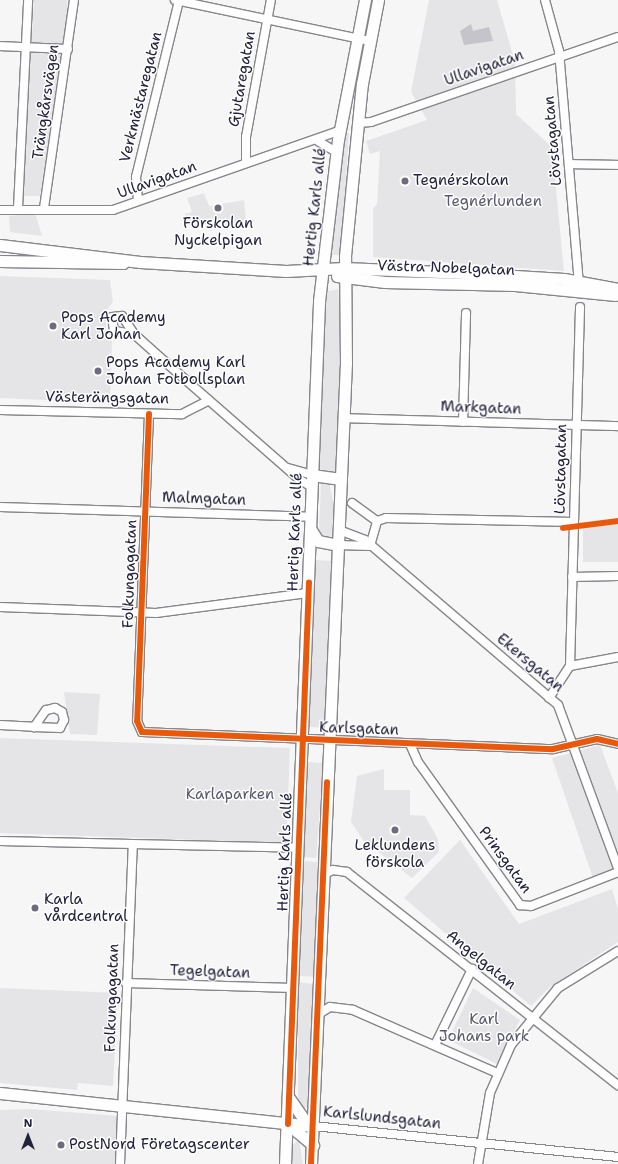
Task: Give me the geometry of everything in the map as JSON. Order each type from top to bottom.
[{"type":"main road","name":"Hertig Karls allé","points":[[285,1164],[288,1124],[312,475],[323,271],[339,131],[365,0]]},
{"type":"main road","points":[[311,1164],[341,479],[344,274],[358,123],[369,41],[378,0]]},
{"type":"main road","points":[[0,245],[140,262]]},
{"type":"main road","points":[[0,261],[140,262],[323,271],[344,274]]},
{"type":"main road","name":"Västra Nobelgatan","points":[[344,274],[579,282],[618,289]]},
{"type":"main road","name":"Västra Nobelgatan","points":[[344,274],[476,282],[618,296]]},
{"type":"main road","points":[[312,475],[341,479]]},
{"type":"main road","points":[[311,530],[318,541],[338,545]]},
{"type":"main road","name":"Karlslundsgatan","points":[[0,1093],[122,1108],[313,1126]]},
{"type":"main road","points":[[289,1098],[305,1121],[313,1126]]},
{"type":"main road","points":[[288,1124],[313,1145]]},
{"type":"street","points":[[18,208],[24,47],[28,0]]},
{"type":"street","name":"Trängkårsvägen","points":[[44,208],[74,0]]},
{"type":"street","points":[[177,0],[369,41]]},
{"type":"street","name":"Verkmästaregatan","points":[[138,200],[136,177],[177,0]]},
{"type":"street","name":"Gjutaregatan","points":[[246,163],[246,137],[266,19],[271,0]]},
{"type":"street","name":"Lövstagatan","points":[[545,0],[560,57],[579,282]]},
{"type":"street","name":"Ullavigatan","points":[[358,123],[371,122],[618,37]]},
{"type":"street","points":[[0,46],[68,49]]},
{"type":"street","name":"Ullavigatan","points":[[0,210],[44,208],[103,211],[246,163],[318,141],[339,131]]},
{"type":"street","points":[[318,141],[336,152]]},
{"type":"street","points":[[569,164],[618,165]]},
{"type":"street","name":"Lövstagatan","points":[[570,666],[580,307]]},
{"type":"street","points":[[463,422],[466,313]]},
{"type":"street","points":[[134,334],[288,468],[312,487]]},
{"type":"street","name":"Västerängsgatan","points":[[0,410],[150,414],[189,413],[209,400]]},
{"type":"street","name":"Folkungagatan","points":[[142,732],[137,725],[143,613],[145,511],[150,414]]},
{"type":"street","name":"Markgatan","points":[[343,418],[618,426]]},
{"type":"street","points":[[288,468],[312,475]]},
{"type":"street","points":[[352,502],[377,521],[395,518],[574,522]]},
{"type":"street","name":"Malmgatan","points":[[0,507],[311,516]]},
{"type":"street","points":[[338,545],[370,546],[377,521]]},
{"type":"street","name":"Ekersgatan","points":[[339,530],[365,540],[370,546],[558,705],[575,745],[618,868]]},
{"type":"street","points":[[572,577],[618,576]]},
{"type":"street","points":[[0,607],[143,613],[308,592]]},
{"type":"street","points":[[549,698],[570,666],[618,657]]},
{"type":"street","points":[[0,725],[34,727]]},
{"type":"street","name":"Karlsgatan","points":[[142,732],[553,749],[597,739],[618,744]]},
{"type":"street","name":"Prinsgatan","points":[[410,744],[418,762],[520,905],[531,906],[618,872]]},
{"type":"street","points":[[0,840],[133,846],[298,848]]},
{"type":"street","name":"Folkungagatan","points":[[120,1164],[126,982],[133,846]]},
{"type":"street","name":"Angelgatan","points":[[323,875],[333,870],[347,872],[472,969],[530,1018],[618,1085]]},
{"type":"street","points":[[478,1164],[480,1143],[497,1073],[530,1018],[575,975],[618,951]]},
{"type":"street","points":[[435,1044],[472,969]]},
{"type":"street","name":"Tegelgatan","points":[[126,982],[293,988]]},
{"type":"street","points":[[317,1014],[330,1007],[353,1010],[435,1044],[497,1073]]},
{"type":"street","name":"Karlslundsgatan","points":[[313,1126],[618,1157]]},
{"type":"shaded area","points":[[34,0],[67,0],[67,28],[40,196],[23,196]]},
{"type":"shaded area","name":"Tegnérlunden","points":[[429,0],[497,0],[515,62],[516,114],[552,147],[564,271],[373,257],[373,209],[377,204],[380,151],[370,154],[366,141],[427,120],[411,92]]},
{"type":"shaded area","points":[[471,24],[473,31],[489,27],[493,41],[464,45],[460,31]]},
{"type":"shaded area","points":[[349,133],[341,255],[332,255],[343,134]]},
{"type":"shaded area","name":"Förskolan Nyckelpigan","points":[[204,193],[209,206],[244,200],[246,221],[240,227],[211,223],[189,225],[185,214],[192,212],[187,198]]},
{"type":"shaded area","points":[[31,214],[36,216],[42,236],[10,232],[9,216]]},
{"type":"shaded area","name":"Pops Academy Karl Johan","points":[[0,276],[110,280],[113,302],[106,311],[106,340],[112,341],[110,403],[0,398]]},
{"type":"shaded area","points":[[338,289],[341,345],[337,474],[317,468],[324,292]]},
{"type":"shaded area","points":[[329,481],[334,506],[331,540],[319,532],[321,482]]},
{"type":"shaded area","points":[[583,524],[618,524],[618,562],[583,562]]},
{"type":"shaded area","points":[[316,560],[333,561],[324,728],[307,727]]},
{"type":"shaded area","points":[[64,692],[100,694],[97,735],[70,734]]},
{"type":"shaded area","name":"Karlaparken","points":[[0,738],[290,748],[287,843],[0,833]]},
{"type":"shaded area","points":[[600,745],[618,793],[618,868],[593,878],[552,758]]},
{"type":"shaded area","points":[[307,762],[323,763],[316,858],[300,857]]},
{"type":"shaded area","name":"Leklundens förskola","points":[[384,769],[384,790],[410,790],[410,815],[425,816],[438,839],[439,852],[412,878],[363,840],[351,822],[357,776]]},
{"type":"shaded area","points":[[460,840],[519,924],[612,889],[618,909],[618,942],[550,987],[531,1006],[404,898]]},
{"type":"shaded area","points":[[302,861],[319,862],[313,977],[296,976]]},
{"type":"shaded area","points":[[298,982],[314,984],[310,1107],[302,1108],[298,1097]]},
{"type":"shaded area","points":[[0,988],[118,993],[113,1086],[78,1083],[77,1090],[0,1083]]},
{"type":"shaded area","name":"Karl Johans park","points":[[473,988],[520,1020],[497,1064],[448,1040]]},
{"type":"shaded area","points":[[30,1109],[119,1116],[118,1164],[0,1164],[0,1110]]},
{"type":"shaded area","points":[[299,1140],[303,1164],[290,1164],[291,1146]]},
{"type":"cycle path","points":[[149,414],[137,721],[142,732],[553,749],[597,739],[618,744]]},
{"type":"cycle path","points":[[563,528],[618,521]]},
{"type":"cycle path","points":[[288,1124],[309,582]]},
{"type":"cycle path","points":[[311,1164],[327,782]]},
{"type":"place","name":"Tegnérskolan","points":[[405,181]]},
{"type":"place","name":"Förskolan Nyckelpigan","points":[[218,208]]},
{"type":"place","name":"Pops Academy Karl Johan","points":[[53,326]]},
{"type":"place","name":"Pops Academy Karl Johan Fotbollsplan","points":[[98,371]]},
{"type":"place","name":"Leklundens förskola","points":[[395,830]]},
{"type":"place","name":"Karla vårdcentral","points":[[35,908]]},
{"type":"place","name":"PostNord Företagscenter","points":[[61,1145]]}]
